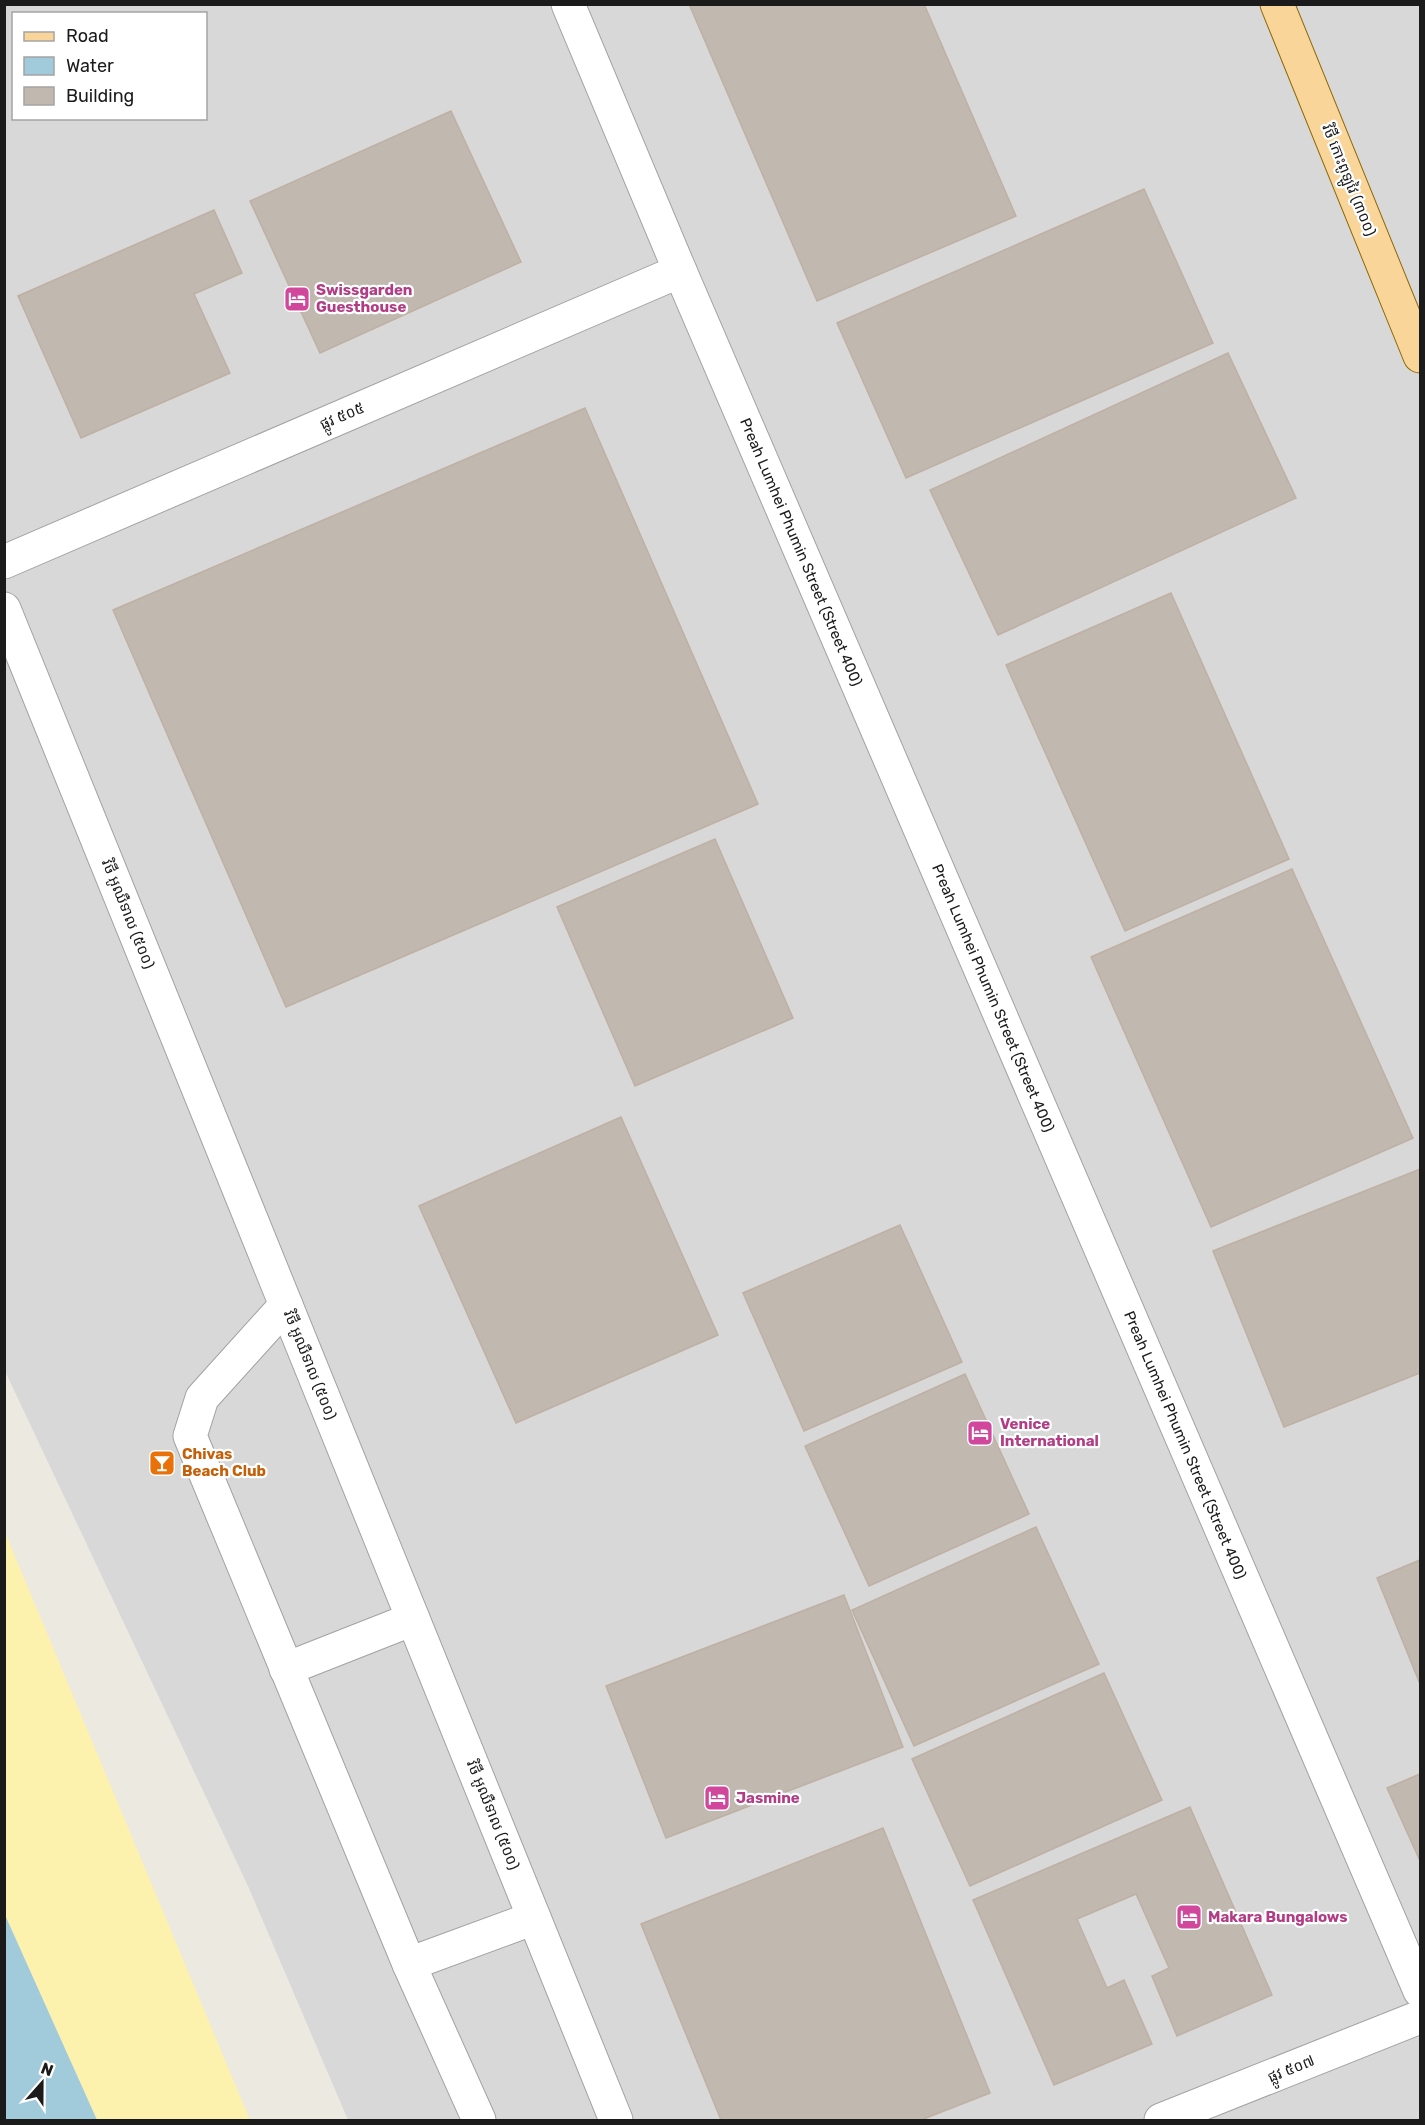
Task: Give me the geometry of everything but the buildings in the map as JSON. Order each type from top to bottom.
[{"type":"main road","name":"វិថី កោះពូឡូវៃ (៣០០)","points":[[1277,4],[1420,356]]},
{"type":"street","name":"Preah Lumhei Phumin Street (Street 400)","points":[[568,4],[680,271],[1420,1992]]},
{"type":"street","name":"ផ្លូវ ៥០៥","points":[[4,562],[680,271]]},
{"type":"street","name":"វិថី អូឈឺទាល (៥០០)","points":[[4,609],[616,2121]]},
{"type":"street","points":[[286,1305],[202,1398],[190,1436],[409,1964],[478,2121]]},
{"type":"street","points":[[286,1670],[413,1619]]},
{"type":"street","points":[[409,1964],[534,1918]]},
{"type":"street","name":"ផ្លូវ ៥០៧","points":[[1161,2121],[1420,2017]]},
{"type":"shaded area","points":[[4,5],[1420,5],[1420,2120],[348,2120],[248,1886],[5,1371]]},
{"type":"sand","points":[[4,1530],[250,2120],[97,2120],[5,1915]]},
{"type":"water","points":[[5,1915],[97,2120],[5,2120]]},
{"type":"place","name":"Swissgarden Guesthouse","points":[[297,299]]},
{"type":"place","name":"Venice International","points":[[980,1433]]},
{"type":"place","name":"Chivas Beach Club","points":[[162,1463]]},
{"type":"place","name":"Jasmine","points":[[717,1798]]},
{"type":"place","name":"Makara Bungalows","points":[[1189,1917]]}]
